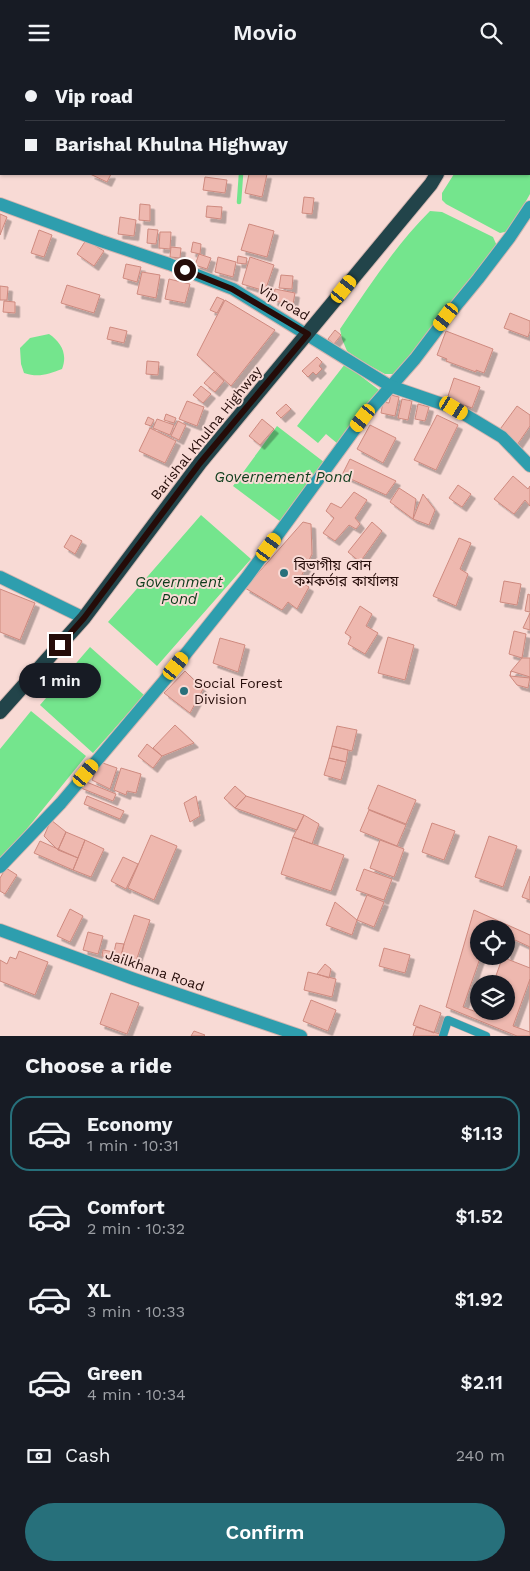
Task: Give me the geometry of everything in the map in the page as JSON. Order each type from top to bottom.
[{"type":"highway","name":"Barishal Khulna Highway","points":[[0,712],[84,618],[200,463],[308,334],[436,175]]},
{"type":"street","name":"Vip road","points":[[0,204],[169,264],[232,289],[390,386],[454,408],[502,437],[530,466]]},
{"type":"street","points":[[0,867],[61,803],[170,674],[247,577],[335,455],[390,386],[415,359],[446,317],[478,279],[530,207]]},
{"type":"street","points":[[0,577],[84,618]]},
{"type":"street","name":"Jailkhana Road","points":[[0,930],[134,979],[301,1036]]},
{"type":"lane","points":[[443,1036],[448,1020],[486,1036]]},
{"type":"water","points":[[453,175],[530,175],[530,194],[509,231],[500,233],[446,204],[442,200],[442,193]]},
{"type":"water","points":[[430,211],[442,212],[493,237],[497,246],[396,374],[385,374],[347,351],[340,329],[394,253]]},
{"type":"water","points":[[49,334],[57,341],[64,353],[62,369],[39,375],[24,373],[21,364],[20,348],[30,338]]},
{"type":"water","points":[[345,364],[379,390],[338,444],[326,434],[318,443],[297,426]]},
{"type":"water","name":"Governement Pond","points":[[277,426],[333,469],[289,528],[233,486]]},
{"type":"water","name":"Government Pond","points":[[201,515],[251,559],[157,666],[108,622]]},
{"type":"water","points":[[90,647],[144,695],[93,753],[40,705]]},
{"type":"water","points":[[31,711],[86,756],[0,862],[0,749]]},
{"type":"building","points":[[92,175],[110,175],[107,182]]},
{"type":"building","points":[[249,175],[267,175],[262,197],[245,193]]},
{"type":"building","points":[[205,177],[227,180],[225,193],[203,190]]},
{"type":"building","points":[[304,197],[314,198],[312,214],[302,213]]},
{"type":"building","points":[[140,204],[150,205],[150,221],[139,220]]},
{"type":"building","points":[[207,206],[222,207],[221,219],[206,217]]},
{"type":"building","points":[[0,214],[7,217],[0,235]]},
{"type":"building","points":[[120,217],[136,220],[134,236],[118,234]]},
{"type":"building","points":[[249,224],[274,231],[267,257],[241,250]]},
{"type":"building","points":[[148,229],[158,230],[156,244],[147,243]]},
{"type":"building","points":[[39,230],[52,235],[44,257],[31,253]]},
{"type":"building","points":[[160,232],[171,232],[170,249],[159,248]]},
{"type":"building","points":[[86,240],[104,251],[94,266],[77,254]]},
{"type":"building","points":[[193,242],[201,244],[200,254],[191,252]]},
{"type":"building","points":[[171,247],[181,248],[180,258],[170,257]]},
{"type":"building","points":[[199,254],[211,258],[207,269],[195,265]]},
{"type":"building","points":[[238,256],[247,258],[246,264],[237,263]]},
{"type":"building","points":[[218,257],[236,262],[233,277],[215,272]]},
{"type":"building","points":[[250,257],[274,265],[265,291],[242,284]]},
{"type":"building","points":[[126,264],[141,267],[137,282],[123,278]]},
{"type":"building","points":[[142,272],[160,275],[156,298],[137,294]]},
{"type":"building","points":[[281,275],[293,276],[292,289],[279,288]]},
{"type":"building","points":[[169,279],[190,284],[185,303],[165,299]]},
{"type":"building","points":[[67,285],[100,295],[94,313],[61,303]]},
{"type":"building","points":[[0,286],[8,287],[7,300],[0,300]]},
{"type":"building","points":[[275,289],[295,293],[293,304],[273,301]]},
{"type":"building","points":[[217,297],[224,300],[217,313],[210,310]]},
{"type":"building","points":[[225,300],[275,330],[231,386],[197,355]]},
{"type":"building","points":[[4,301],[15,302],[15,313],[3,312]]},
{"type":"building","points":[[510,313],[530,321],[528,337],[504,328]]},
{"type":"building","points":[[110,327],[127,331],[124,343],[107,339]]},
{"type":"building","points":[[335,330],[341,335],[334,344],[328,339]]},
{"type":"building","points":[[446,331],[493,349],[484,373],[446,361],[447,359],[437,355]]},
{"type":"building","points":[[317,357],[322,362],[319,366],[322,369],[316,375],[313,372],[308,377],[302,371]]},
{"type":"building","points":[[147,361],[159,362],[158,375],[146,374]]},
{"type":"building","points":[[214,372],[224,381],[215,392],[204,383]]},
{"type":"building","points":[[454,378],[480,387],[472,408],[447,399]]},
{"type":"building","points":[[201,386],[211,394],[203,403],[193,395]]},
{"type":"building","points":[[391,395],[399,397],[395,416],[381,413],[383,402],[389,403]]},
{"type":"building","points":[[402,399],[412,401],[408,420],[398,418]]},
{"type":"building","points":[[187,401],[204,407],[197,426],[179,419]]},
{"type":"building","points":[[286,404],[291,409],[281,418],[276,413]]},
{"type":"building","points":[[418,404],[429,407],[425,421],[415,419]]},
{"type":"building","points":[[517,406],[530,415],[530,426],[517,445],[498,432]]},
{"type":"building","points":[[166,414],[176,418],[174,423],[164,420]]},
{"type":"building","points":[[437,415],[458,425],[436,470],[414,460]]},
{"type":"building","points":[[148,417],[154,420],[151,426],[145,424]]},
{"type":"building","points":[[157,419],[174,425],[170,435],[153,428]]},
{"type":"building","points":[[262,419],[274,429],[260,445],[249,436]]},
{"type":"building","points":[[178,421],[186,425],[179,440],[171,436]]},
{"type":"building","points":[[370,425],[396,438],[383,463],[357,449]]},
{"type":"building","points":[[150,428],[176,441],[165,463],[139,451]]},
{"type":"building","points":[[350,459],[396,481],[386,495],[342,475]]},
{"type":"building","points":[[513,476],[528,489],[530,486],[530,506],[525,500],[514,514],[494,499]]},
{"type":"building","points":[[458,485],[471,494],[462,507],[449,498]]},
{"type":"building","points":[[399,488],[416,499],[413,519],[390,502]]},
{"type":"building","points":[[354,492],[367,500],[355,518],[360,524],[356,529],[349,525],[335,541],[323,533],[334,518],[326,511],[331,503],[341,508]]},
{"type":"building","points":[[423,494],[435,510],[429,525],[413,519]]},
{"type":"building","points":[[303,522],[311,524],[312,554],[299,581],[309,587],[297,609],[288,602],[282,610],[245,588]]},
{"type":"building","points":[[372,522],[382,531],[360,562],[348,552]]},
{"type":"building","points":[[71,535],[82,541],[75,554],[64,547]]},
{"type":"building","points":[[459,538],[471,543],[460,569],[468,574],[456,606],[433,596]]},
{"type":"building","points":[[504,581],[521,584],[517,605],[500,602]]},
{"type":"building","points":[[0,589],[35,603],[20,640],[0,632]]},
{"type":"building","points":[[528,594],[530,595],[530,612],[525,611]]},
{"type":"building","points":[[360,606],[372,614],[366,626],[378,633],[365,654],[348,644],[351,637],[345,633]]},
{"type":"building","points":[[530,613],[530,630],[523,628]]},
{"type":"building","points":[[514,631],[526,634],[522,658],[509,654]]},
{"type":"building","points":[[388,637],[414,645],[405,680],[378,673]]},
{"type":"building","points":[[220,638],[245,645],[238,672],[213,663]]},
{"type":"building","points":[[522,658],[530,658],[530,678],[510,676],[511,671]]},
{"type":"building","name":"Social Forest Division","points":[[185,671],[203,689],[190,713],[164,693]]},
{"type":"building","points":[[511,671],[530,677],[528,688],[517,685],[510,676]]},
{"type":"building","points":[[175,725],[194,743],[162,756],[153,748]]},
{"type":"building","points":[[337,726],[357,730],[352,751],[332,746]]},
{"type":"building","points":[[147,744],[162,756],[153,768],[138,756]]},
{"type":"building","points":[[332,746],[348,750],[346,762],[329,758]]},
{"type":"building","points":[[329,758],[346,762],[341,780],[324,775]]},
{"type":"building","points":[[100,762],[117,768],[110,789],[92,780]]},
{"type":"building","points":[[121,768],[141,774],[136,793],[127,791],[126,795],[114,790]]},
{"type":"building","points":[[84,781],[116,794],[113,801],[81,788]]},
{"type":"building","points":[[378,785],[416,800],[406,824],[368,809]]},
{"type":"building","points":[[235,786],[246,796],[235,808],[224,798]]},
{"type":"building","points":[[87,796],[124,811],[120,819],[84,804]]},
{"type":"building","points":[[196,796],[200,816],[190,822],[184,803]]},
{"type":"building","points":[[246,796],[304,815],[297,830],[235,808]]},
{"type":"building","points":[[369,810],[406,825],[397,846],[360,831]]},
{"type":"building","points":[[304,815],[319,824],[312,844],[293,837]]},
{"type":"building","points":[[51,820],[66,832],[58,850],[44,836]]},
{"type":"building","points":[[432,823],[455,831],[444,860],[422,852]]},
{"type":"building","points":[[66,832],[85,840],[78,858],[58,850]]},
{"type":"building","points":[[151,835],[177,846],[154,900],[128,888]]},
{"type":"building","points":[[489,836],[517,846],[503,887],[475,877]]},
{"type":"building","points":[[293,837],[344,855],[331,891],[281,874]]},
{"type":"building","points":[[85,840],[104,849],[91,877],[73,870]]},
{"type":"building","points":[[380,840],[404,849],[394,877],[370,868]]},
{"type":"building","points":[[40,841],[78,858],[73,870],[34,853]]},
{"type":"building","points":[[123,857],[138,864],[126,889],[111,881]]},
{"type":"building","points":[[6,868],[17,875],[5,894],[0,891],[0,878]]},
{"type":"building","points":[[364,869],[392,879],[384,900],[356,890]]},
{"type":"building","points":[[530,876],[530,900],[522,897]]},
{"type":"building","points":[[367,895],[384,902],[374,927],[357,920]]},
{"type":"building","points":[[335,902],[357,920],[352,935],[326,925]]},
{"type":"building","points":[[70,909],[83,916],[70,942],[57,936]]},
{"type":"building","points":[[474,910],[496,920],[471,920]]},
{"type":"building","points":[[134,915],[150,920],[135,964],[120,960]]},
{"type":"building","points":[[470,924],[470,965],[515,965],[515,928],[530,935],[530,1036],[517,1036],[478,1020],[515,1020],[515,975],[470,975],[470,1017],[446,1007]]},
{"type":"building","points":[[88,932],[103,936],[98,954],[83,950]]},
{"type":"building","points":[[515,940],[530,947],[530,968],[515,962]]},
{"type":"building","points":[[116,943],[124,944],[120,960],[102,956],[103,950],[114,952]]},
{"type":"building","points":[[384,948],[410,955],[405,973],[379,966]]},
{"type":"building","points":[[19,951],[48,962],[35,995],[0,981],[0,960],[7,964],[10,957],[16,959]]},
{"type":"building","points":[[325,964],[331,969],[329,978],[317,974]]},
{"type":"building","points":[[478,965],[500,965],[496,975],[474,975]]},
{"type":"building","points":[[308,972],[336,979],[332,997],[304,990]]},
{"type":"building","points":[[530,979],[530,1032],[513,1026]]},
{"type":"building","points":[[470,987],[470,1010],[463,1007]]},
{"type":"building","points":[[111,993],[139,1003],[127,1034],[100,1024]]},
{"type":"building","points":[[311,1000],[336,1010],[328,1031],[303,1021]]},
{"type":"building","points":[[420,1005],[441,1013],[434,1033],[413,1025]]},
{"type":"building","points":[[416,1027],[440,1034],[440,1036],[413,1036]]},
{"type":"building","points":[[194,1031],[205,1035],[191,1036]]},
{"type":"waterway","points":[[239,202],[241,175]]},
{"type":"place","name":"বিভাগীয় বোন কর্মকর্তার কার্যালয়","points":[[284,573]]},
{"type":"place","name":"Social Forest Division","points":[[184,691]]},
{"type":"route","points":[[60,645],[84,618],[200,463],[308,334],[232,289],[185,270]]}]
